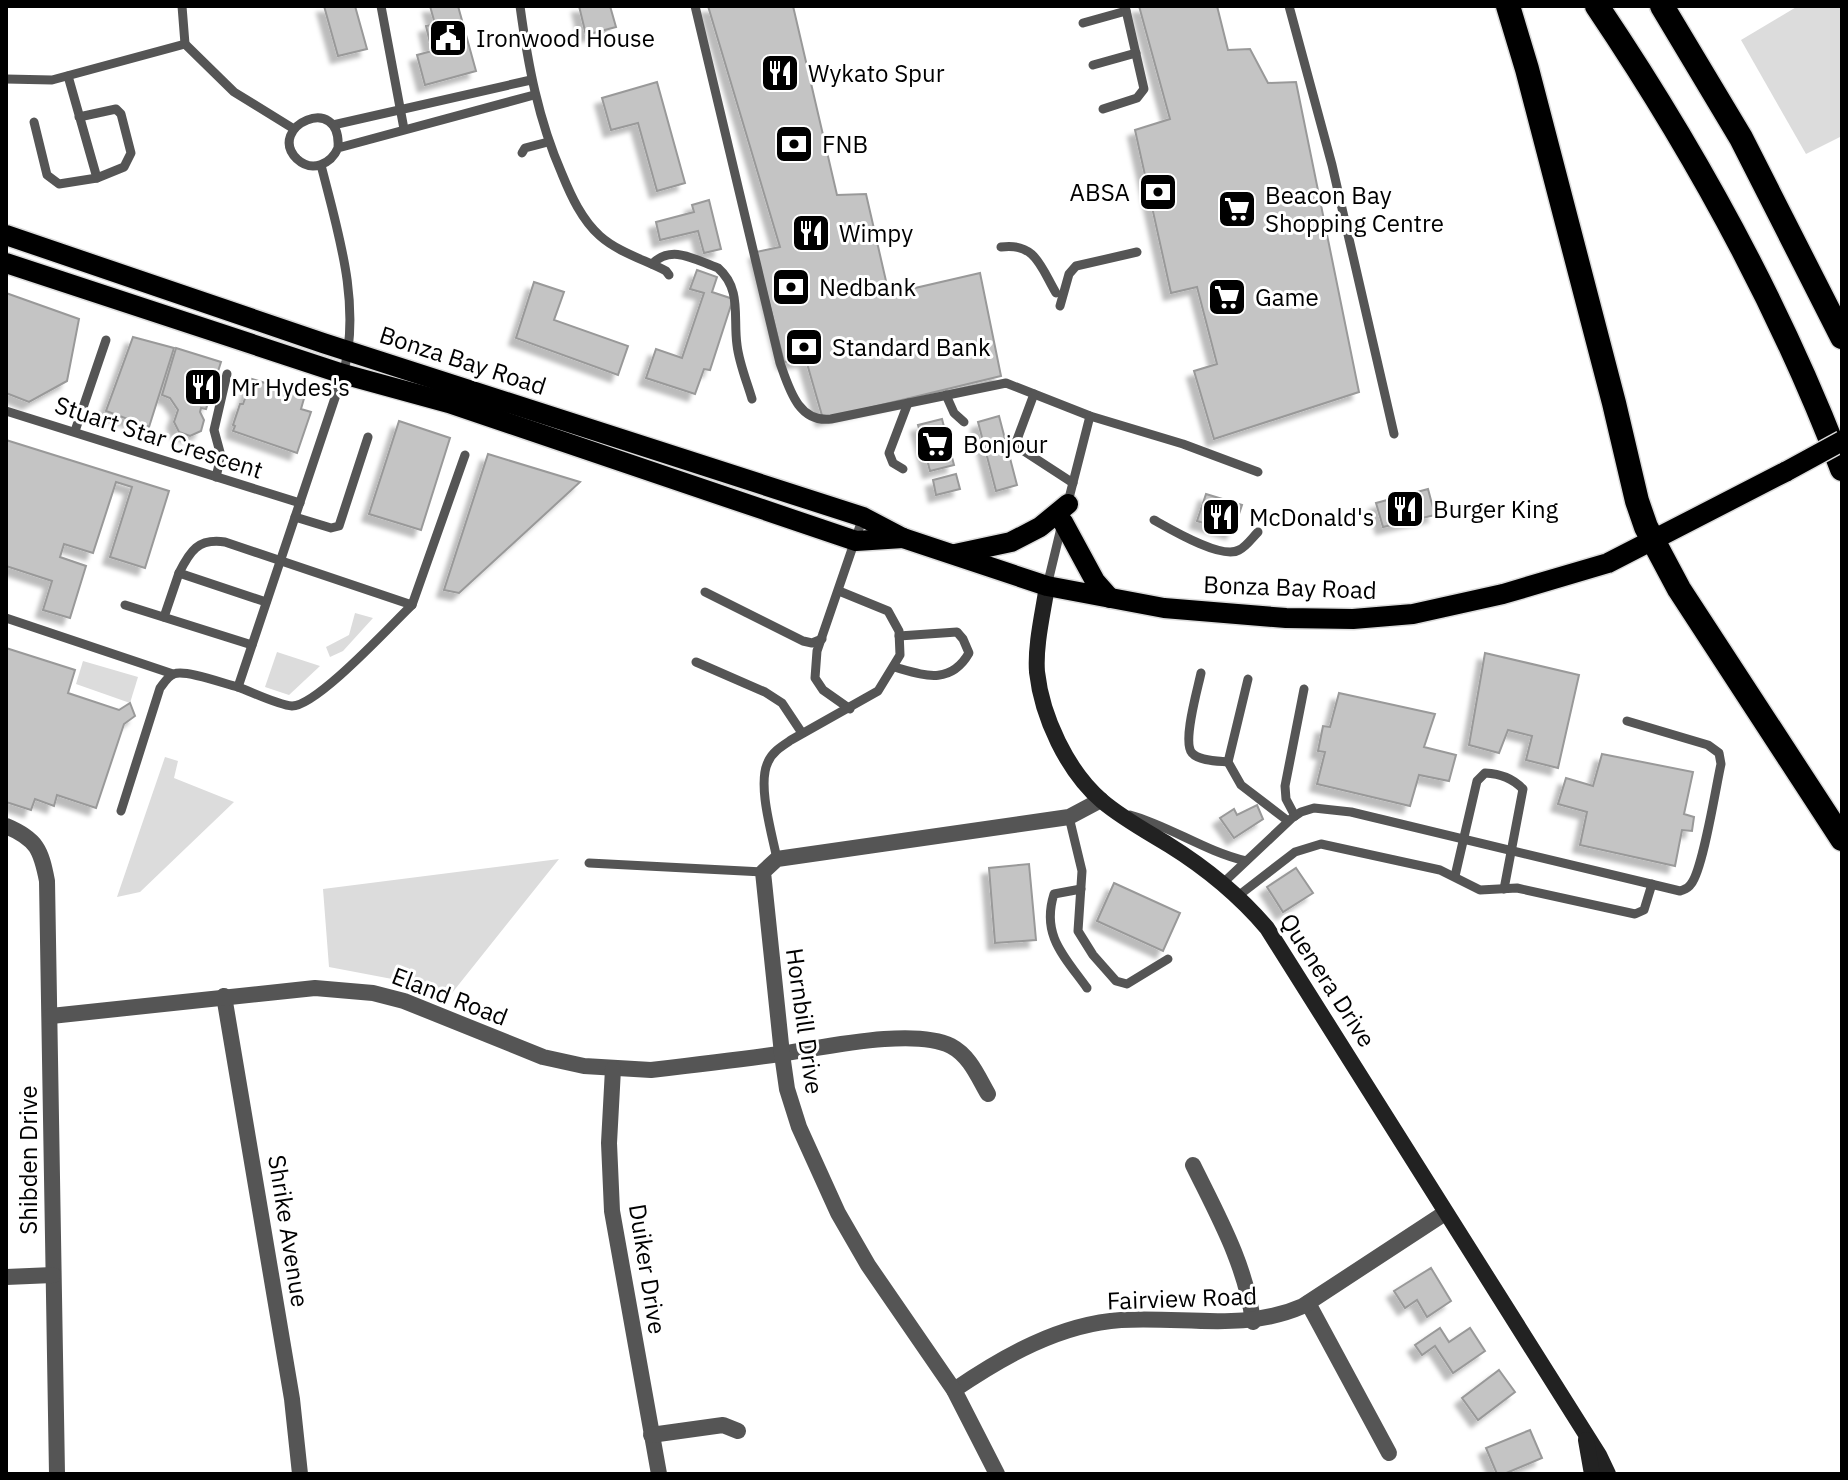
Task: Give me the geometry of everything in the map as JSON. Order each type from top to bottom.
[{"type":"highway","points":[[1508,6],[1531,83],[1637,501],[1652,542],[1690,606],[1842,839]]},
{"type":"highway","points":[[1597,6],[1710,192],[1767,300],[1827,429],[1842,469]]},
{"type":"highway","points":[[1662,6],[1741,138],[1842,336]]},
{"type":"main road","name":"Bonza Bay Road","points":[[6,235],[350,351],[863,517],[903,538],[1047,586],[1164,608],[1286,618],[1353,619],[1413,614],[1503,594],[1608,563],[1842,441]]},
{"type":"main road","name":"Bonza Bay Road","points":[[6,263],[343,374],[449,403],[856,541],[903,538]]},
{"type":"main road","points":[[951,555],[1011,542],[1065,513],[1095,581],[1110,598]]},
{"type":"street","name":"Quenera Drive","points":[[1047,586],[1037,668],[1041,697],[1048,720],[1075,771],[1101,800],[1223,883],[1267,928],[1608,1474]]},
{"type":"street","points":[[763,872],[777,859],[1069,817],[1101,800]]},
{"type":"street","name":"Shibden Drive","points":[[6,826],[21,832],[39,848],[47,881],[57,1474]]},
{"type":"street","name":"Hornbill Drive","points":[[763,872],[782,1054],[787,1089],[799,1127],[838,1213],[868,1265],[954,1390],[997,1474]]},
{"type":"street","name":"Eland Road","points":[[51,1016],[315,988],[373,993],[404,1001],[543,1057],[584,1066],[651,1070],[887,1039],[928,1039],[962,1054],[988,1094]]},
{"type":"street","name":"Shrike Avenue","points":[[224,996],[292,1399],[300,1474]]},
{"type":"street","name":"Duiker Drive","points":[[613,1069],[609,1143],[612,1211],[659,1474]]},
{"type":"street","points":[[1193,1165],[1234,1248],[1250,1298],[1253,1322]]},
{"type":"street","name":"Fairview Road","points":[[954,1390],[1013,1353],[1084,1327],[1120,1320],[1253,1322],[1280,1316],[1308,1303],[1445,1213]]},
{"type":"street","points":[[6,1277],[53,1275]]},
{"type":"street","points":[[1308,1303],[1389,1453]]},
{"type":"street","points":[[651,1435],[723,1425],[738,1431]]},
{"type":"street","name":"Quenera Drive","points":[[1585,1433],[1592,1474]]},
{"type":"lane","points":[[182,6],[185,44],[234,92],[294,129]]},
{"type":"lane","points":[[381,6],[404,129]]},
{"type":"lane","points":[[520,6],[534,95],[548,142],[570,193],[587,223],[609,243],[669,275]]},
{"type":"lane","points":[[695,6],[780,363],[793,400],[803,410],[819,419],[1006,383],[1090,416],[1183,444],[1258,472]]},
{"type":"lane","points":[[1289,6],[1332,165],[1394,434]]},
{"type":"lane","points":[[1083,23],[1126,8],[1144,85],[1143,93],[1137,98],[1103,109]]},
{"type":"lane","points":[[6,79],[43,82],[185,44]]},
{"type":"lane","points":[[1093,65],[1136,53]]},
{"type":"lane","points":[[68,76],[97,178]]},
{"type":"lane","points":[[333,125],[531,80]]},
{"type":"lane","points":[[338,148],[534,95]]},
{"type":"lane","points":[[34,122],[47,175],[59,184],[97,178],[127,164],[131,153],[127,131],[116,109],[79,117]]},
{"type":"lane","points":[[312,117],[333,125],[337,132],[335,156],[321,165],[305,164],[298,160],[290,145],[294,129],[312,117]]},
{"type":"lane","points":[[522,153],[525,148],[548,142]]},
{"type":"lane","points":[[238,687],[350,351],[349,289],[321,165]]},
{"type":"lane","points":[[1001,247],[1019,246],[1035,256],[1056,293]]},
{"type":"lane","points":[[1060,306],[1069,274],[1076,266],[1137,252]]},
{"type":"lane","points":[[652,264],[660,256],[671,253],[723,272],[736,303],[737,346],[752,399]]},
{"type":"lane","points":[[75,431],[106,340]]},
{"type":"lane","points":[[216,477],[221,456],[214,430],[227,374]]},
{"type":"lane","points":[[1034,394],[1013,443],[1073,483]]},
{"type":"lane","points":[[946,395],[954,413],[964,422]]},
{"type":"lane","points":[[903,469],[893,463],[889,453],[908,403]]},
{"type":"lane","name":"Stuart Star Crescent","points":[[6,411],[300,503]]},
{"type":"lane","points":[[1047,586],[1090,416]]},
{"type":"lane","points":[[295,517],[331,528],[339,526],[368,437]]},
{"type":"lane","points":[[6,618],[173,674],[183,673],[238,687],[290,706],[304,703],[325,688],[412,605],[465,455]]},
{"type":"lane","points":[[850,709],[823,690],[815,678],[817,651],[863,517]]},
{"type":"lane","points":[[1154,520],[1181,536],[1226,552],[1239,550],[1258,532]]},
{"type":"lane","points":[[164,617],[179,573],[202,542],[213,541],[280,560],[412,605]]},
{"type":"lane","points":[[179,573],[266,602]]},
{"type":"lane","points":[[777,859],[764,785],[766,764],[779,748],[802,733],[878,691],[900,655],[896,621],[888,611],[839,591]]},
{"type":"lane","points":[[705,592],[803,641],[812,643],[822,639]]},
{"type":"lane","points":[[125,605],[252,645]]},
{"type":"lane","points":[[894,667],[928,677],[944,676],[963,663],[969,653],[957,632],[899,636]]},
{"type":"lane","points":[[696,662],[765,692],[782,703],[802,733]]},
{"type":"lane","points":[[1201,673],[1189,747],[1193,755],[1200,758],[1228,762]]},
{"type":"lane","points":[[121,811],[160,688],[173,674]]},
{"type":"lane","points":[[1248,679],[1228,762],[1241,785],[1292,818]]},
{"type":"lane","points":[[1292,818],[1285,786],[1304,689]]},
{"type":"lane","points":[[1223,883],[1292,818],[1314,808],[1351,812],[1680,891],[1691,886],[1702,851],[1721,764],[1719,753],[1708,745],[1627,721]]},
{"type":"lane","points":[[1455,876],[1477,781],[1485,773],[1499,774],[1515,781],[1523,789],[1504,889]]},
{"type":"lane","points":[[1119,813],[1160,825],[1203,847],[1246,861]]},
{"type":"lane","points":[[1069,817],[1082,871],[1078,931],[1093,955],[1116,981],[1127,984],[1168,959]]},
{"type":"lane","points":[[1238,896],[1295,852],[1321,844],[1440,870],[1480,890],[1517,888],[1635,914],[1644,910],[1652,884]]},
{"type":"lane","points":[[589,863],[763,872]]},
{"type":"lane","points":[[1081,889],[1054,894],[1051,930],[1053,941],[1087,988]]},
{"type":"shaded area","points":[[1798,6],[1842,6],[1842,136],[1806,154],[1741,40]]},
{"type":"shaded area","points":[[355,613],[373,618],[343,651],[330,657],[326,647],[349,635]]},
{"type":"shaded area","points":[[277,652],[320,666],[289,695],[265,687]]},
{"type":"shaded area","points":[[83,661],[138,677],[130,703],[76,684]]},
{"type":"shaded area","points":[[165,757],[178,761],[174,778],[234,802],[140,892],[117,897]]},
{"type":"shaded area","points":[[559,859],[448,998],[408,982],[329,967],[323,889]]},
{"type":"building","points":[[324,6],[355,6],[367,49],[338,56]]},
{"type":"building","name":"Ironwood House","points":[[430,6],[458,6],[476,71],[425,85],[417,55],[432,51],[426,26],[435,24]]},
{"type":"building","points":[[579,6],[610,6],[616,27],[586,35]]},
{"type":"building","points":[[708,6],[793,6],[837,195],[866,194],[889,294],[980,273],[1001,376],[823,419],[806,360],[784,362],[756,252],[780,247]]},
{"type":"building","name":"Beacon Bay Shopping Centre","points":[[1139,6],[1217,6],[1228,50],[1250,49],[1268,83],[1296,82],[1359,392],[1214,439],[1194,371],[1217,364],[1197,287],[1171,293],[1135,130],[1170,119]]},
{"type":"building","points":[[657,82],[685,183],[657,191],[638,123],[611,130],[602,98]]},
{"type":"building","points":[[709,200],[721,249],[704,253],[698,231],[660,240],[656,222],[694,212],[692,205]]},
{"type":"building","points":[[697,270],[717,277],[712,292],[733,299],[710,370],[704,369],[695,394],[646,378],[656,349],[682,358],[704,293],[690,289]]},
{"type":"building","points":[[534,282],[564,292],[554,320],[628,346],[618,375],[516,338]]},
{"type":"building","points":[[6,293],[79,319],[67,381],[29,402],[6,393]]},
{"type":"building","points":[[133,337],[174,348],[149,427],[106,411]]},
{"type":"building","points":[[176,348],[221,362],[206,409],[201,408],[204,420],[201,431],[190,436],[179,432],[174,422],[178,410],[170,398],[162,395]]},
{"type":"building","points":[[252,379],[305,395],[301,409],[311,412],[297,453],[233,431],[240,404],[243,404]]},
{"type":"building","points":[[999,416],[1017,485],[996,491],[978,422]]},
{"type":"building","points":[[942,419],[954,465],[930,471],[918,425]]},
{"type":"building","points":[[399,421],[450,438],[421,530],[369,514]]},
{"type":"building","points":[[6,440],[169,491],[145,568],[110,557],[132,487],[116,482],[93,553],[64,544],[60,557],[86,566],[70,618],[43,610],[52,581],[6,566]]},
{"type":"building","points":[[488,454],[580,482],[459,593],[444,590]]},
{"type":"building","points":[[956,474],[960,489],[936,495],[933,480]]},
{"type":"building","name":"Burger King","points":[[1428,489],[1435,515],[1383,527],[1376,503]]},
{"type":"building","points":[[1206,494],[1242,505],[1233,532],[1197,521]]},
{"type":"building","points":[[6,648],[75,670],[68,693],[119,710],[130,703],[135,716],[124,724],[96,808],[57,795],[54,806],[35,799],[31,810],[6,802]]},
{"type":"building","points":[[1485,653],[1579,675],[1558,768],[1526,760],[1532,736],[1508,730],[1499,753],[1469,745]]},
{"type":"building","points":[[1339,693],[1435,714],[1424,747],[1456,755],[1449,781],[1419,775],[1410,806],[1317,784],[1325,752],[1318,751],[1323,726],[1330,727]]},
{"type":"building","points":[[1602,754],[1693,772],[1684,814],[1694,817],[1692,831],[1682,830],[1675,866],[1580,845],[1587,812],[1558,804],[1566,778],[1593,786]]},
{"type":"building","points":[[1257,805],[1263,819],[1234,838],[1220,818],[1234,809],[1237,815]]},
{"type":"building","points":[[1029,864],[1036,940],[995,943],[989,868]]},
{"type":"building","points":[[1296,868],[1313,893],[1283,912],[1267,887]]},
{"type":"building","points":[[1114,883],[1180,913],[1163,951],[1097,921]]},
{"type":"building","points":[[1431,1268],[1451,1301],[1427,1317],[1417,1300],[1405,1308],[1394,1291]]},
{"type":"building","points":[[1440,1328],[1449,1342],[1470,1328],[1485,1351],[1453,1373],[1435,1346],[1422,1355],[1415,1345]]},
{"type":"building","points":[[1499,1370],[1515,1392],[1478,1420],[1462,1398]]},
{"type":"building","points":[[1530,1430],[1542,1458],[1497,1474],[1486,1448]]},
{"type":"place","name":"Ironwood House","points":[[448,38]]},
{"type":"place","name":"Wykato Spur","points":[[780,73]]},
{"type":"place","name":"FNB","points":[[794,144]]},
{"type":"place","name":"ABSA","points":[[1158,192]]},
{"type":"place","name":"Beacon Bay Shopping Centre","points":[[1237,209]]},
{"type":"place","name":"Wimpy","points":[[811,233]]},
{"type":"place","name":"Nedbank","points":[[791,287]]},
{"type":"place","name":"Game","points":[[1227,297]]},
{"type":"place","name":"Standard Bank","points":[[804,347]]},
{"type":"place","name":"Mr Hydes's","points":[[203,387]]},
{"type":"place","name":"Bonjour","points":[[935,444]]},
{"type":"place","name":"Burger King","points":[[1405,509]]},
{"type":"place","name":"McDonald's","points":[[1221,517]]}]
